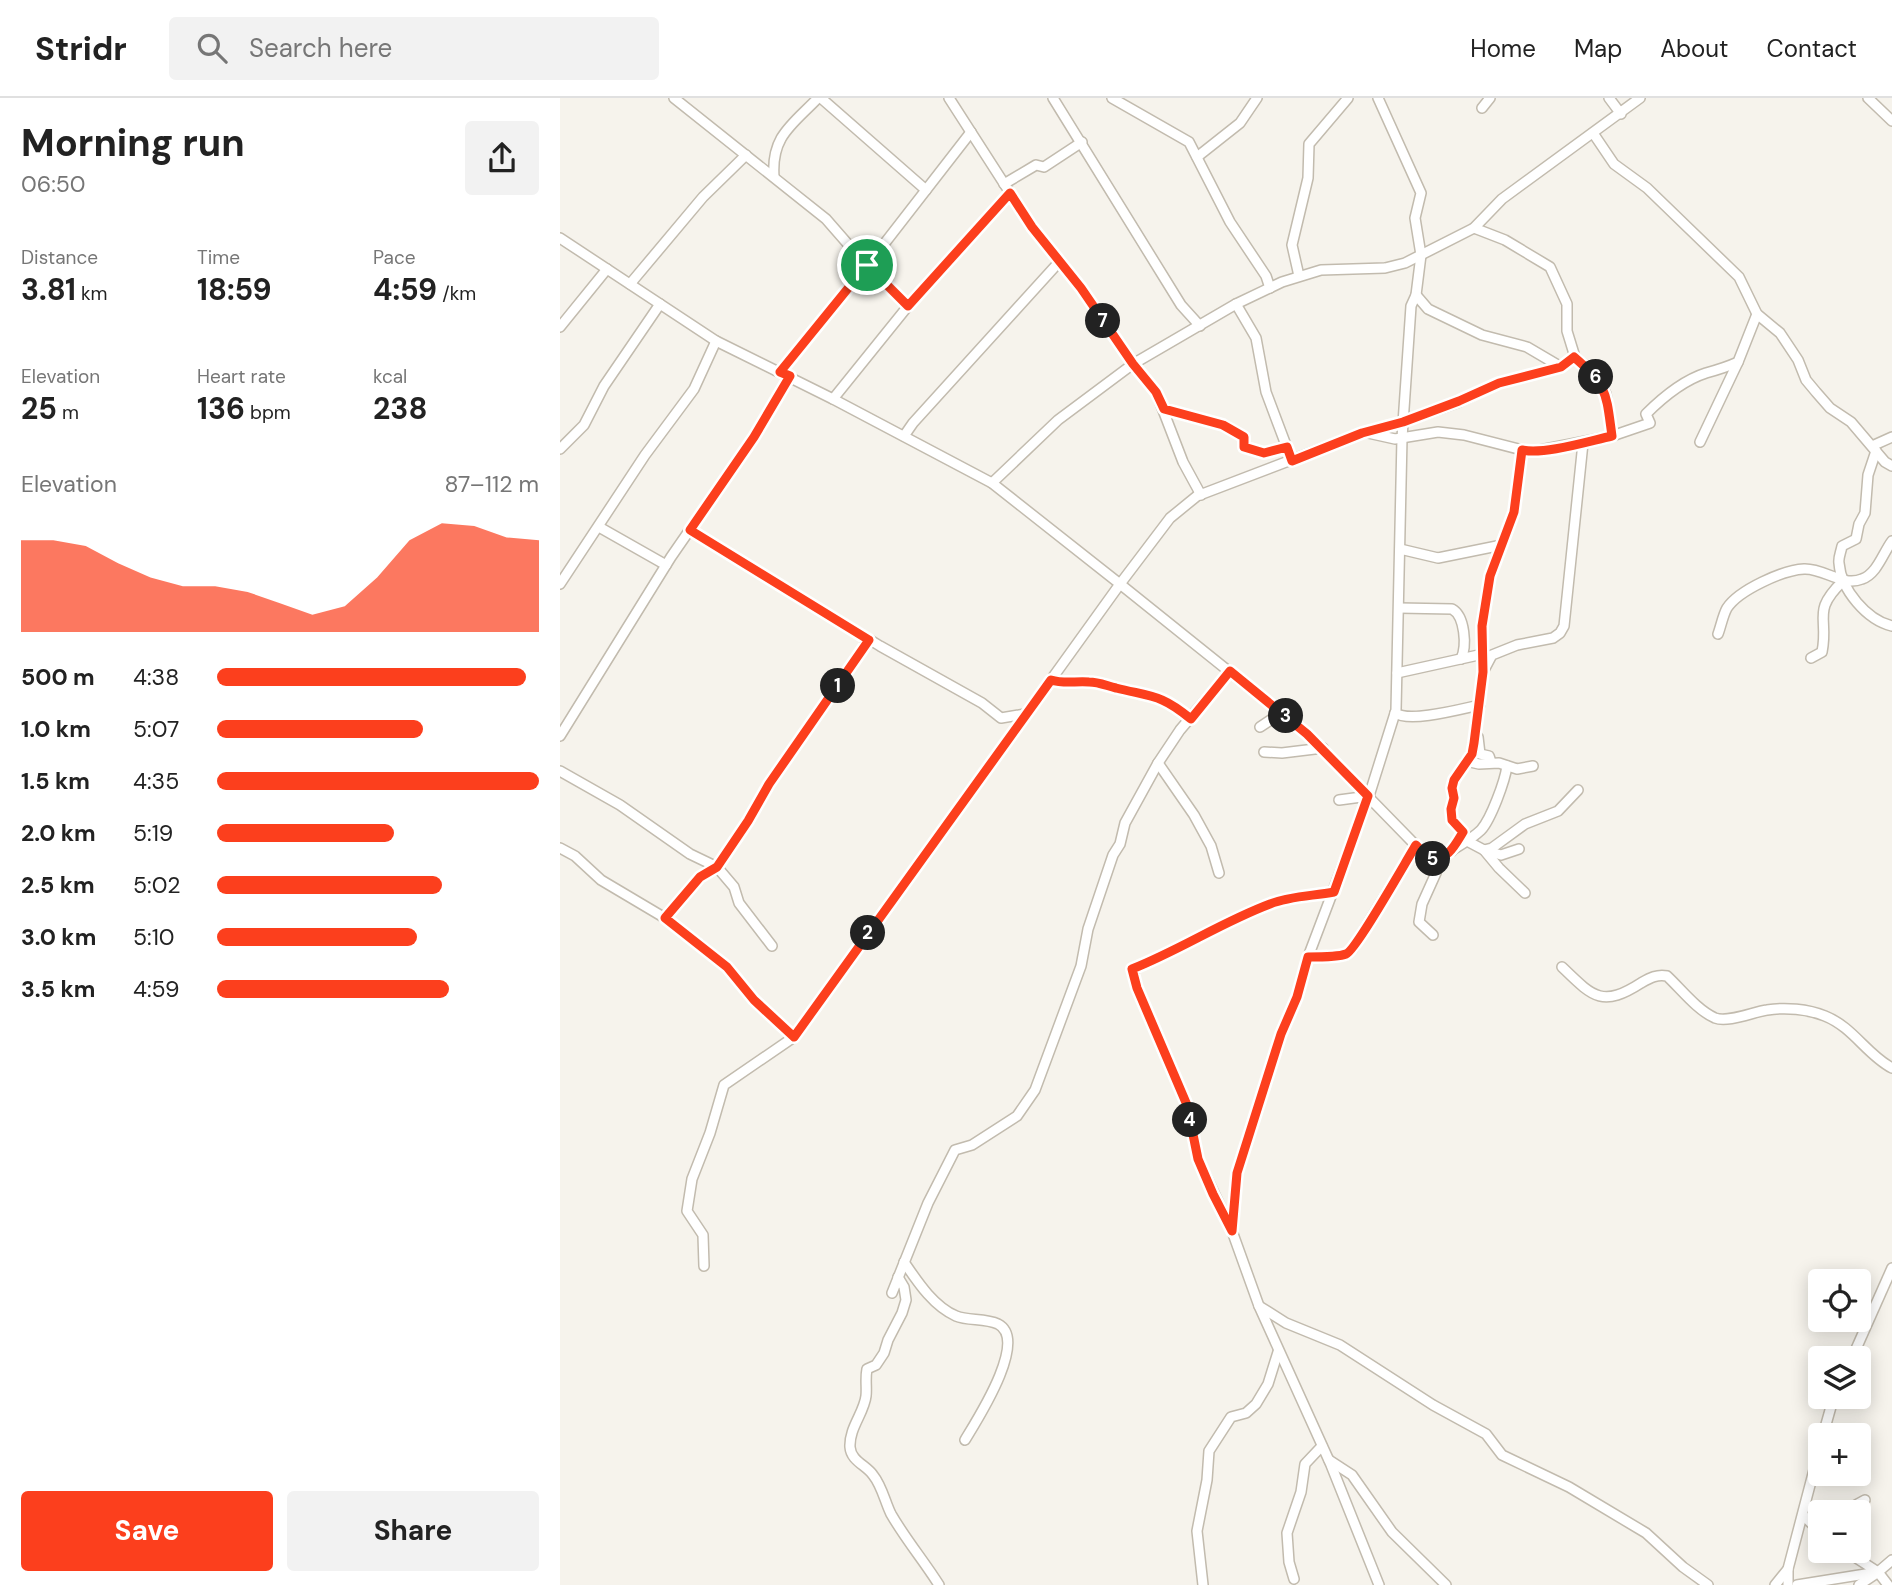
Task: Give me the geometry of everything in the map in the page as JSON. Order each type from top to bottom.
[{"type":"street","points":[[674,98],[826,219],[908,306]]},
{"type":"street","points":[[774,177],[773,163],[778,141],[819,98],[926,190]]},
{"type":"street","points":[[948,98],[1032,227],[1081,288],[1133,364],[1156,392],[1184,462],[1201,495]]},
{"type":"street","points":[[1053,98],[1181,305],[1200,326]]},
{"type":"street","points":[[1112,98],[1189,142],[1230,222],[1266,276],[1270,288]]},
{"type":"street","points":[[1197,157],[1240,123],[1256,98]]},
{"type":"street","points":[[1299,276],[1292,245],[1307,177],[1309,144],[1348,98]]},
{"type":"street","points":[[1232,1231],[1237,1173],[1281,1034],[1297,997],[1308,957],[1334,892],[1395,713],[1402,438],[1411,306],[1416,296],[1421,255],[1415,218],[1421,193],[1378,98]]},
{"type":"street","points":[[1482,108],[1490,98]]},
{"type":"street","points":[[1609,98],[1620,114]]},
{"type":"street","points":[[992,483],[1058,420],[1133,364],[1236,304],[1299,276],[1340,268],[1385,268],[1421,255],[1474,228],[1503,199],[1640,98]]},
{"type":"street","points":[[1868,98],[1892,120]]},
{"type":"street","points":[[780,372],[971,132]]},
{"type":"street","points":[[1593,133],[1614,164],[1647,188],[1739,277],[1757,314],[1780,333],[1816,393],[1830,408],[1851,422],[1885,462],[1892,466]]},
{"type":"street","points":[[834,399],[1007,188],[1036,165],[1044,167],[1082,142]]},
{"type":"street","points":[[629,284],[703,197],[746,155]]},
{"type":"street","points":[[1474,228],[1505,240],[1550,267],[1567,304],[1567,331],[1574,357],[1595,375],[1606,394],[1612,436]]},
{"type":"street","points":[[560,238],[716,341],[790,376],[992,483],[1278,709],[1323,748],[1429,859],[1436,873],[1422,904],[1419,922],[1433,934]]},
{"type":"street","points":[[904,436],[1060,261]]},
{"type":"street","points":[[560,327],[607,269]]},
{"type":"street","points":[[1416,296],[1428,309],[1482,335],[1527,347],[1561,367]]},
{"type":"street","points":[[560,449],[584,425],[604,386],[660,304]]},
{"type":"street","points":[[1236,304],[1256,338],[1266,392],[1292,461]]},
{"type":"street","points":[[1700,442],[1738,362],[1757,314]]},
{"type":"street","points":[[560,584],[645,455],[694,389],[716,341]]},
{"type":"street","points":[[704,1266],[702,1235],[687,1211],[692,1179],[724,1086],[794,1037],[1025,714],[1170,518],[1201,495],[1362,433],[1403,422],[1459,401],[1499,383],[1561,367],[1574,357]]},
{"type":"street","points":[[1362,433],[1371,432],[1395,439],[1438,432],[1464,435],[1530,452],[1583,443],[1650,423],[1646,414],[1671,393],[1704,374],[1722,370],[1738,362]]},
{"type":"street","points":[[560,736],[666,565],[754,437],[790,376]]},
{"type":"street","points":[[1164,409],[1223,425],[1244,437],[1244,447],[1264,453],[1287,447]]},
{"type":"street","points":[[1892,437],[1874,449],[1868,475],[1865,513],[1856,539],[1842,546],[1839,562],[1843,581],[1859,604],[1878,622],[1892,626]]},
{"type":"street","points":[[1483,672],[1492,655],[1517,645],[1553,638],[1560,633],[1563,626],[1583,443]]},
{"type":"street","points":[[1519,849],[1501,855],[1485,849],[1465,837],[1452,820],[1451,809],[1454,780],[1472,754],[1480,705],[1483,672],[1482,626],[1490,576],[1514,512],[1522,450]]},
{"type":"street","points":[[598,527],[666,565]]},
{"type":"street","points":[[690,530],[869,640],[982,704],[1001,718],[1025,714]]},
{"type":"street","points":[[1718,634],[1727,608],[1741,593],[1762,582],[1805,569],[1843,581],[1863,579],[1877,567],[1892,541]]},
{"type":"street","points":[[1400,549],[1438,558],[1502,545]]},
{"type":"street","points":[[1811,658],[1822,652],[1822,615],[1829,595],[1843,581]]},
{"type":"street","points":[[1399,608],[1452,609],[1458,612],[1462,621],[1464,652],[1461,659]]},
{"type":"street","points":[[665,918],[700,877],[717,867],[769,784],[869,640]]},
{"type":"street","points":[[1397,673],[1483,654]]},
{"type":"street","points":[[892,1293],[928,1203],[956,1150],[972,1145],[1017,1116],[1035,1090],[1081,966],[1088,929],[1108,878],[1113,855],[1120,844],[1125,823],[1158,763],[1180,730],[1230,671]]},
{"type":"street","points":[[1051,680],[1062,683],[1099,683],[1149,694],[1171,703],[1191,719]]},
{"type":"street","points":[[1395,713],[1402,717],[1413,717],[1480,705]]},
{"type":"street","points":[[1260,727],[1272,719],[1278,709]]},
{"type":"street","points":[[1474,733],[1478,737],[1480,754],[1489,756],[1491,762]]},
{"type":"street","points":[[1264,752],[1282,753],[1323,748]]},
{"type":"street","points":[[1466,761],[1479,764],[1491,762],[1517,769],[1533,766]]},
{"type":"street","points":[[1158,763],[1194,815],[1211,846],[1219,873]]},
{"type":"street","points":[[1429,859],[1438,859],[1452,851],[1465,837],[1481,830],[1492,812],[1507,766]]},
{"type":"street","points":[[560,771],[621,806],[690,854],[717,867],[734,887],[740,903],[772,946]]},
{"type":"street","points":[[1485,849],[1492,848],[1525,824],[1558,811],[1578,790]]},
{"type":"street","points":[[1339,800],[1368,796]]},
{"type":"street","points":[[1308,957],[1345,955],[1353,948],[1416,845]]},
{"type":"street","points":[[560,848],[575,856],[601,880],[665,918],[727,967],[754,1000],[794,1037]]},
{"type":"street","points":[[1485,849],[1499,868],[1525,893]]},
{"type":"street","points":[[1334,892],[1272,903],[1245,914],[1161,958],[1132,969],[1137,988],[1187,1105],[1198,1159],[1232,1231],[1278,1352],[1328,1459],[1379,1585]]},
{"type":"street","points":[[1562,967],[1590,992],[1600,997],[1614,997],[1628,992],[1659,974],[1667,975],[1716,1018],[1732,1019],[1746,1013],[1771,1009],[1800,1010],[1826,1016],[1850,1031],[1878,1061],[1892,1068]]},
{"type":"street","points":[[904,1262],[918,1283],[937,1303],[956,1316],[998,1324],[1006,1332],[1008,1344],[1004,1364],[965,1440]]},
{"type":"street","points":[[1857,1346],[1892,1268]]},
{"type":"street","points":[[898,1277],[904,1287],[906,1300],[884,1353],[876,1365],[867,1369],[866,1397],[854,1424],[850,1447],[853,1458],[874,1476],[906,1539],[918,1558],[932,1571],[939,1585]]},
{"type":"street","points":[[1259,1306],[1286,1323],[1340,1345],[1433,1405],[1486,1434],[1502,1455],[1569,1487],[1646,1532],[1683,1567],[1708,1585]]},
{"type":"street","points":[[1203,1585],[1198,1531],[1209,1451],[1231,1417],[1246,1413],[1256,1404],[1268,1384],[1278,1352]]},
{"type":"street","points":[[1294,1579],[1289,1562],[1287,1533],[1301,1492],[1305,1464],[1322,1446]]},
{"type":"street","points":[[1328,1459],[1352,1475],[1392,1532],[1446,1585]]},
{"type":"street","points":[[1788,1585],[1788,1569],[1810,1486]]},
{"type":"street","points":[[1803,1515],[1808,1519]]},
{"type":"street","points":[[1859,1585],[1892,1560]]},
{"type":"street","points":[[1864,1563],[1878,1572],[1888,1585]]},
{"type":"street","points":[[1775,1585],[1788,1569]]},
{"type":"street","points":[[1797,1585],[1878,1572]]},
{"type":"route","points":[[1010,193],[1032,227],[1081,288],[1133,364],[1156,392],[1164,409],[1198,416],[1223,425],[1244,437],[1244,447],[1264,453],[1287,447],[1292,461],[1362,433],[1403,422],[1459,401],[1499,383],[1561,367],[1574,357],[1595,375],[1606,394],[1612,436],[1543,451],[1522,450],[1514,512],[1490,576],[1482,626],[1483,672],[1480,705],[1472,754],[1462,766],[1452,788],[1452,820],[1463,832],[1452,851],[1438,859],[1429,859],[1416,845],[1370,922],[1353,948],[1345,955],[1308,957],[1237,1173],[1232,1231],[1198,1159],[1187,1105],[1149,1019],[1132,969],[1161,958],[1245,914],[1272,903],[1334,892],[1368,796],[1323,748],[1230,671],[1191,719],[1171,703],[1149,694],[1099,683],[1062,683],[1051,680],[794,1037],[775,1022],[727,967],[665,918],[700,877],[717,867],[769,784],[869,640],[690,530],[754,437],[790,376],[780,372],[867,265],[908,306],[1010,193]]}]
